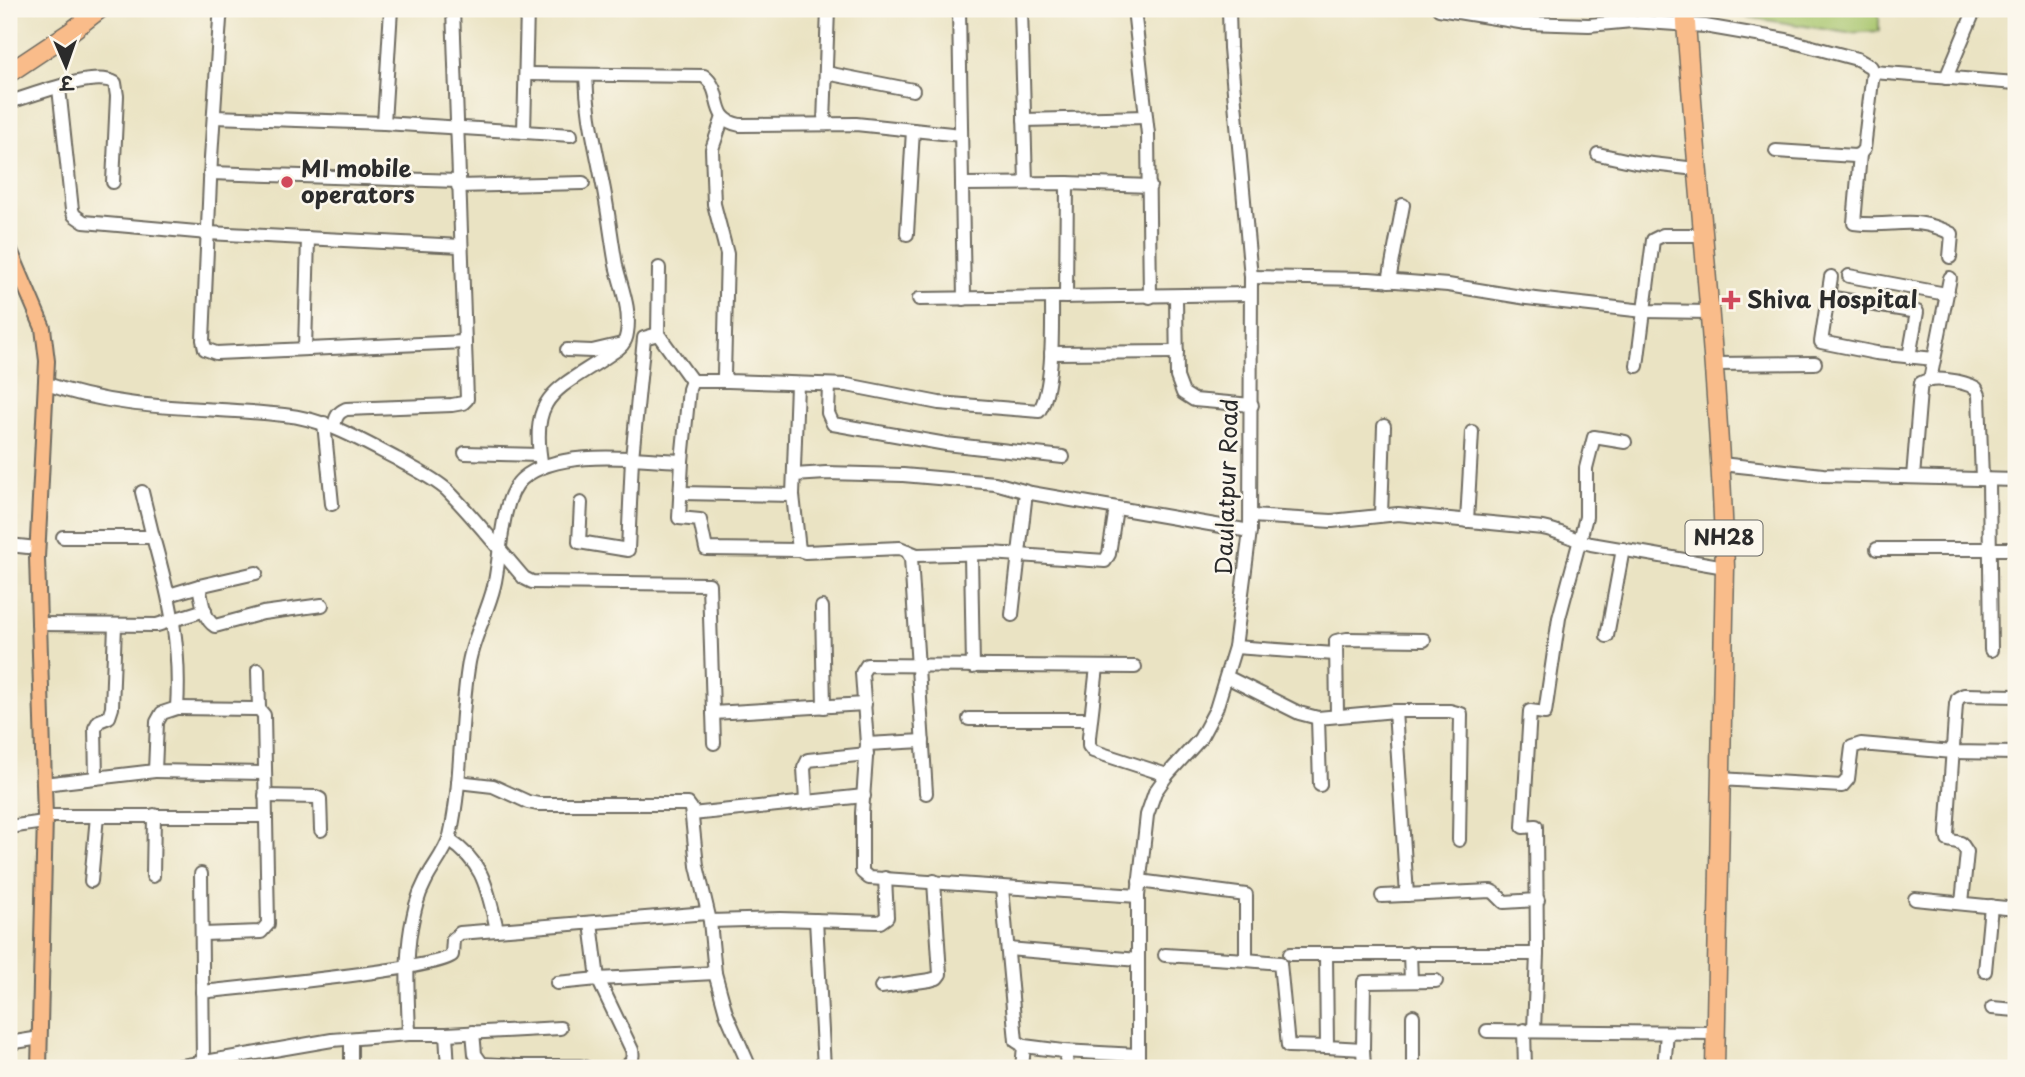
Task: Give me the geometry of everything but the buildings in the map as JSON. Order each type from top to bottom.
[{"type":"highway","points":[[9,63],[87,9]]},
{"type":"highway","points":[[9,73],[100,9]]},
{"type":"highway","name":"NH28","points":[[1685,17],[1714,364],[1724,567],[1715,1068]]},
{"type":"main road","points":[[9,248],[47,342],[37,548],[45,819],[39,1068]]},
{"type":"street","points":[[384,123],[391,9]]},
{"type":"street","points":[[332,505],[329,425],[340,412],[463,403],[468,393],[453,9]]},
{"type":"street","points":[[524,132],[527,9]]},
{"type":"street","points":[[824,123],[828,9]]},
{"type":"street","points":[[959,9],[964,299]]},
{"type":"street","points":[[1021,9],[1026,183]]},
{"type":"street","points":[[1134,9],[1146,117],[1150,186],[1150,297]]},
{"type":"street","name":"Daulatpur Road","points":[[1138,1062],[1138,896],[1147,815],[1155,792],[1200,738],[1216,709],[1235,647],[1250,531],[1251,278],[1230,48],[1229,9]]},
{"type":"street","points":[[1439,9],[1509,14],[1526,23],[1589,25],[1685,17],[1705,26],[1786,40],[1867,63],[1873,72],[1864,149],[1860,154],[1855,156],[1776,151]]},
{"type":"street","points":[[1946,78],[1975,9]]},
{"type":"street","points":[[221,10],[210,173],[203,340],[205,349],[216,353],[465,342]]},
{"type":"street","points":[[1873,72],[2016,83]]},
{"type":"street","points":[[826,73],[913,90]]},
{"type":"street","points":[[526,74],[704,76],[710,80],[723,117],[729,123],[824,123],[961,135]]},
{"type":"street","points":[[540,461],[537,427],[543,406],[568,380],[606,357],[623,344],[627,336],[626,300],[618,273],[602,179],[588,118],[586,75]]},
{"type":"street","points":[[9,102],[93,79],[115,83],[117,96],[113,182]]},
{"type":"street","points":[[59,88],[71,199],[74,215],[78,219],[93,223],[208,233],[461,246]]},
{"type":"street","points":[[214,117],[384,123],[572,135]]},
{"type":"street","points":[[723,117],[712,149],[714,204],[727,254],[724,375],[728,381]]},
{"type":"street","points":[[1024,120],[1146,117]]},
{"type":"street","points":[[907,234],[914,130]]},
{"type":"street","points":[[1598,154],[1661,166],[1696,169]]},
{"type":"street","points":[[1860,154],[1854,223],[1879,225],[1910,221],[1942,229],[1952,234],[1950,257]]},
{"type":"street","points":[[210,173],[458,184],[583,183]]},
{"type":"street","points":[[962,184],[1067,183],[1150,186]]},
{"type":"street","points":[[1066,297],[1067,183]]},
{"type":"street","points":[[1388,281],[1403,205]]},
{"type":"street","points":[[1637,366],[1653,240],[1663,236],[1703,235]]},
{"type":"street","points":[[305,349],[308,239]]},
{"type":"street","points":[[659,268],[658,334],[692,381]]},
{"type":"street","points":[[1831,276],[1821,338],[1824,344],[1934,359]]},
{"type":"street","points":[[1849,276],[1946,295]]},
{"type":"street","points":[[1251,278],[1448,285],[1527,298],[1644,311],[1710,312]]},
{"type":"street","points":[[1930,380],[1950,278]]},
{"type":"street","points":[[919,299],[1250,294]]},
{"type":"street","points":[[1176,296],[1179,389],[1188,398],[1252,405]]},
{"type":"street","points":[[1828,297],[1917,312],[1909,357]]},
{"type":"street","points":[[692,381],[872,388],[939,402],[1039,411],[1045,398],[1051,353],[1052,298]]},
{"type":"street","points":[[581,503],[579,542],[628,550],[632,458],[644,338],[658,334]]},
{"type":"street","points":[[567,350],[592,351],[623,344]]},
{"type":"street","points":[[1051,353],[1177,352]]},
{"type":"street","points":[[1714,364],[1815,363]]},
{"type":"street","points":[[1913,477],[1921,383],[1930,380],[1968,384],[1976,388],[1979,395],[1990,550],[1991,650]]},
{"type":"street","points":[[692,381],[682,461],[679,517],[699,520],[706,549],[805,552],[900,548],[917,555],[991,553],[1105,561],[1109,554],[1116,508]]},
{"type":"street","points":[[47,384],[84,396],[116,402],[283,415],[329,425],[430,477],[446,490],[524,578],[532,582],[709,584],[714,743]]},
{"type":"street","points":[[797,384],[793,495],[797,546],[800,550]]},
{"type":"street","points":[[829,385],[828,413],[833,424],[946,444],[1063,457]]},
{"type":"street","points":[[1381,515],[1384,426]]},
{"type":"street","points":[[1467,521],[1472,432]]},
{"type":"street","points":[[1525,1068],[1537,954],[1538,900],[1536,826],[1523,827],[1530,711],[1545,713],[1559,618],[1586,517],[1587,468],[1594,437],[1625,442]]},
{"type":"street","points":[[465,453],[540,461],[632,458],[682,461]]},
{"type":"street","points":[[409,1034],[408,947],[417,899],[449,840],[458,782],[469,664],[475,636],[494,587],[508,505],[514,488],[540,461]]},
{"type":"street","points":[[1721,464],[1823,475],[2016,480]]},
{"type":"street","points":[[794,475],[903,475],[995,483],[1026,492],[1250,531]]},
{"type":"street","points":[[142,492],[174,621],[178,658],[177,708]]},
{"type":"street","points":[[1012,615],[1026,492]]},
{"type":"street","points":[[680,493],[793,495]]},
{"type":"street","points":[[1251,516],[1352,521],[1398,514],[1551,529],[1580,542],[1724,567]]},
{"type":"street","points":[[63,537],[153,537]]},
{"type":"street","points":[[9,545],[37,548]]},
{"type":"street","points":[[1877,549],[2016,549]]},
{"type":"street","points":[[1607,636],[1623,550]]},
{"type":"street","points":[[907,551],[911,558],[926,793]]},
{"type":"street","points":[[971,555],[974,667]]},
{"type":"street","points":[[169,596],[256,573]]},
{"type":"street","points":[[199,586],[210,624],[215,626],[263,613],[322,605]]},
{"type":"street","points":[[822,607],[824,707]]},
{"type":"street","points":[[38,624],[158,625],[205,610]]},
{"type":"street","points":[[96,778],[94,727],[108,717],[112,708],[115,625]]},
{"type":"street","points":[[1337,715],[1335,645],[1339,640],[1423,640]]},
{"type":"street","points":[[1235,647],[1335,654]]},
{"type":"street","points":[[1135,667],[867,665],[862,673],[867,749],[862,813],[862,872],[869,878],[1138,896]]},
{"type":"street","points":[[1097,667],[1089,746],[1093,751],[1167,775]]},
{"type":"street","points":[[203,934],[261,932],[268,925],[264,715],[259,709],[258,670]]},
{"type":"street","points":[[1227,677],[1299,713],[1318,718],[1395,711],[1450,710],[1461,714],[1459,840]]},
{"type":"street","points":[[1962,903],[1967,852],[1961,843],[1948,840],[1947,834],[1958,698],[1964,695],[2016,696]]},
{"type":"street","points":[[713,713],[865,704]]},
{"type":"street","points":[[155,771],[157,722],[162,713],[177,708],[259,709]]},
{"type":"street","points":[[1395,711],[1408,895]]},
{"type":"street","points":[[1318,718],[1320,785]]},
{"type":"street","points":[[969,719],[1091,719]]},
{"type":"street","points":[[806,801],[804,768],[808,760],[923,741]]},
{"type":"street","points":[[1720,779],[1842,786],[1848,779],[1850,754],[1854,745],[1953,752],[2016,753]]},
{"type":"street","points":[[44,784],[155,771],[265,773]]},
{"type":"street","points":[[458,782],[493,786],[538,804],[688,804],[692,814],[697,866],[709,917],[715,973],[726,1013],[750,1068]]},
{"type":"street","points":[[265,796],[320,799],[321,830]]},
{"type":"street","points":[[692,814],[864,796]]},
{"type":"street","points":[[153,876],[155,815]]},
{"type":"street","points":[[9,827],[45,819],[97,816],[264,816]]},
{"type":"street","points":[[91,881],[97,816]]},
{"type":"street","points":[[449,840],[468,853],[478,868],[487,887],[497,929]]},
{"type":"street","points":[[201,874],[202,992],[212,1063]]},
{"type":"street","points":[[202,992],[407,968],[448,959],[452,955],[456,934],[497,929],[709,917],[880,922],[884,920],[887,911],[885,878]]},
{"type":"street","points":[[881,986],[930,980],[940,974],[934,881]]},
{"type":"street","points":[[1139,881],[1246,895],[1246,960]]},
{"type":"street","points":[[1002,888],[1016,1041],[1024,1046],[1138,1062]]},
{"type":"street","points":[[1382,896],[1490,891],[1504,902],[1538,900]]},
{"type":"street","points":[[1915,899],[2016,909]]},
{"type":"street","points":[[1985,971],[1991,906]]},
{"type":"street","points":[[816,920],[824,1068]]},
{"type":"street","points":[[591,923],[598,978],[632,1049],[631,1062],[623,1068]]},
{"type":"street","points":[[1008,949],[1138,960]]},
{"type":"street","points":[[1410,953],[1411,981]]},
{"type":"street","points":[[1290,954],[1537,954]]},
{"type":"street","points":[[1326,954],[1327,1046]]},
{"type":"street","points":[[1166,955],[1280,963],[1288,1046],[1363,1049]]},
{"type":"street","points":[[557,983],[598,978],[715,973]]},
{"type":"street","points":[[1363,1068],[1364,982],[1436,981]]},
{"type":"street","points":[[1992,1008],[2016,1010]]},
{"type":"street","points":[[1413,1016],[1413,1068]]},
{"type":"street","points":[[170,1068],[241,1062],[351,1039],[560,1028]]},
{"type":"street","points":[[1487,1031],[1716,1033]]},
{"type":"street","points":[[473,1032],[475,1054],[482,1064],[587,1068]]},
{"type":"street","points":[[1664,1068],[1667,1032]]},
{"type":"street","points":[[446,1034],[447,1068]]},
{"type":"street","points":[[9,1043],[40,1038]]},
{"type":"street","points":[[351,1039],[351,1068]]},
{"type":"street","points":[[1022,1068],[1024,1046]]},
{"type":"street","points":[[1063,1051],[1067,1068]]},
{"type":"green space","points":[[1710,9],[1879,9],[1879,31],[1848,33]]},
{"type":"place","name":"MI mobile operators","points":[[287,182]]},
{"type":"place","name":"Shiva Hospital","points":[[1731,300]]}]
